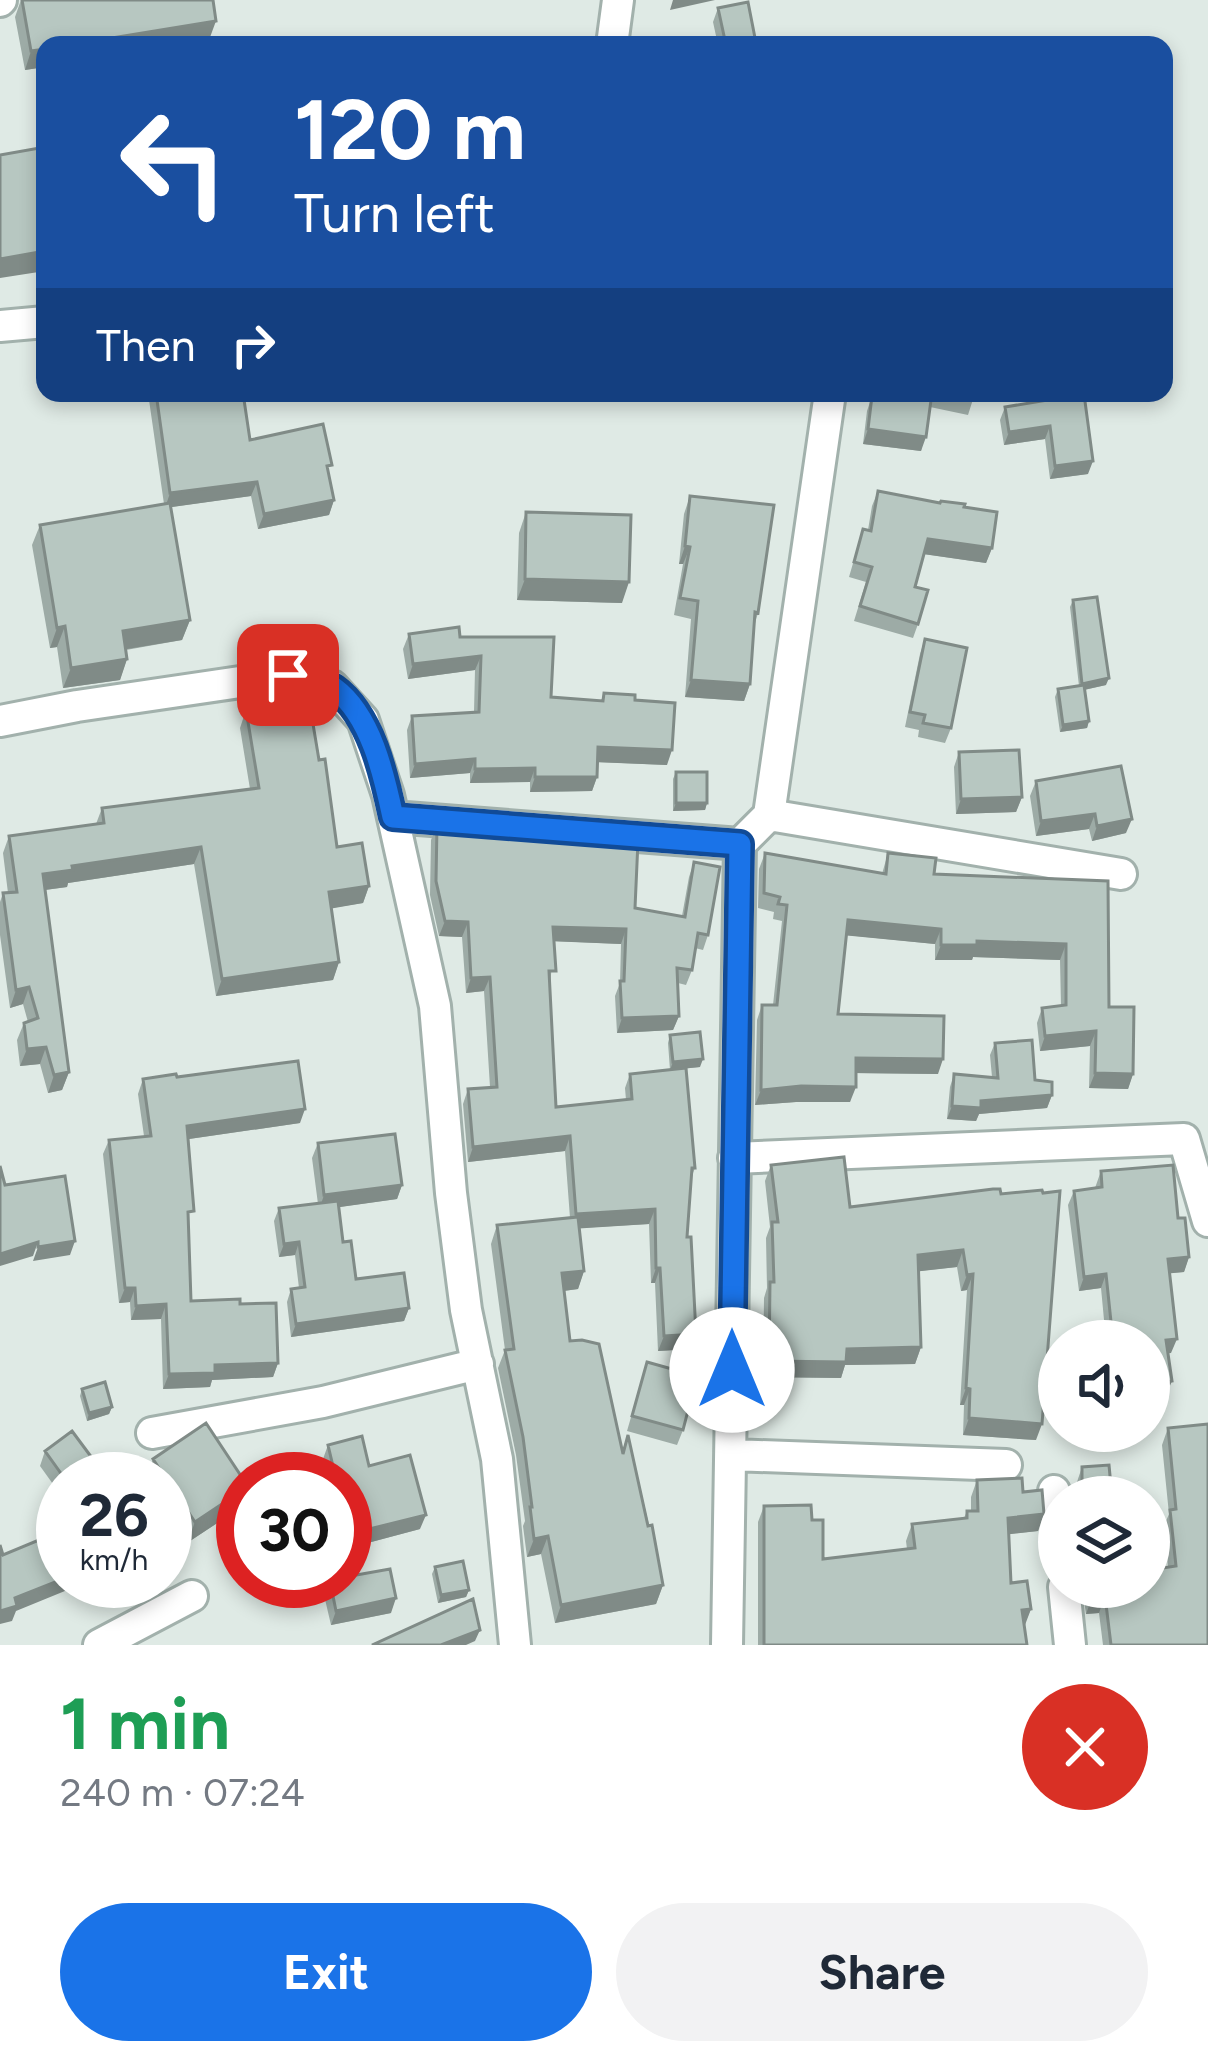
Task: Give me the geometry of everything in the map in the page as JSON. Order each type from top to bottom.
[{"type":"street","points":[[613,36],[618,0]]},
{"type":"street","points":[[0,326],[36,323]]},
{"type":"street","points":[[727,1645],[740,844],[769,814],[829,402]]},
{"type":"street","points":[[0,721],[288,675],[332,686],[363,720],[388,795],[435,1006],[454,1216],[466,1310],[496,1459],[515,1645]]},
{"type":"street","points":[[769,814],[1121,874]]},
{"type":"street","points":[[393,817],[740,844]]},
{"type":"street","points":[[734,1158],[1184,1139],[1208,1221]]},
{"type":"street","points":[[152,1433],[323,1402],[478,1364]]},
{"type":"street","points":[[731,1455],[1006,1465]]},
{"type":"street","points":[[99,1645],[169,1608]]},
{"type":"street","points":[[1066,1608],[1070,1645]]},
{"type":"building","points":[[22,0],[213,0],[216,21],[124,36],[36,36],[36,50],[31,51]]},
{"type":"building","points":[[748,2],[755,36],[724,36],[718,8]]},
{"type":"building","points":[[36,149],[36,253],[0,259],[0,155]]},
{"type":"building","points":[[157,402],[244,402],[250,440],[323,424],[334,500],[264,514],[257,482],[170,493]]},
{"type":"building","points":[[871,402],[931,402],[926,437],[868,429]]},
{"type":"building","points":[[1085,402],[1093,461],[1055,466],[1050,426],[1009,432],[1005,407]]},
{"type":"building","points":[[878,491],[997,512],[992,548],[928,539],[915,587],[928,590],[918,624],[860,606],[872,567],[854,562],[863,529],[871,531]]},
{"type":"building","points":[[690,496],[774,505],[755,612],[750,684],[691,680],[698,601],[680,598],[690,547],[685,546]]},
{"type":"building","points":[[170,503],[190,620],[123,631],[127,659],[71,668],[65,626],[57,628],[40,525]]},
{"type":"building","points":[[526,512],[631,515],[629,582],[525,579]]},
{"type":"building","points":[[1097,597],[1109,678],[1082,684],[1073,600]]},
{"type":"building","points":[[459,627],[460,637],[554,637],[551,697],[603,701],[604,693],[675,703],[672,750],[598,747],[597,777],[535,777],[535,768],[475,769],[475,759],[415,764],[412,716],[479,712],[481,656],[413,664],[409,634]]},
{"type":"building","points":[[925,639],[967,648],[951,728],[923,723],[925,715],[910,712]]},
{"type":"building","points":[[1084,685],[1089,721],[1063,725],[1058,689]]},
{"type":"building","points":[[309,700],[319,760],[325,759],[337,847],[362,843],[369,886],[329,892],[339,962],[222,979],[201,847],[43,874],[69,1072],[54,1075],[46,1047],[27,1049],[24,1023],[38,1018],[29,987],[16,990],[3,893],[17,892],[9,836],[104,823],[102,808],[259,788],[246,710]]},
{"type":"building","points":[[1019,750],[1022,797],[961,799],[959,752]]},
{"type":"building","points":[[1121,766],[1132,819],[1097,826],[1095,814],[1041,821],[1036,781]]},
{"type":"building","points":[[676,772],[707,772],[707,803],[676,803]]},
{"type":"building","points":[[437,825],[489,829],[488,837],[638,841],[635,908],[685,917],[694,862],[720,867],[708,935],[698,933],[692,970],[677,968],[679,1016],[622,1018],[620,981],[624,981],[626,929],[553,927],[556,971],[549,971],[556,1107],[632,1099],[630,1074],[686,1068],[695,1168],[687,1237],[691,1237],[696,1334],[664,1336],[655,1209],[576,1214],[570,1136],[473,1147],[468,1089],[497,1087],[490,977],[471,978],[468,922],[445,921],[436,881]]},
{"type":"building","points":[[765,853],[886,874],[888,853],[936,858],[934,874],[1108,881],[1109,1007],[1134,1007],[1133,1074],[1095,1073],[1096,1031],[1045,1036],[1042,1008],[1066,1005],[1066,944],[977,941],[977,945],[941,945],[941,929],[848,920],[838,1014],[944,1016],[943,1059],[856,1058],[856,1087],[761,1090],[762,1005],[777,1005],[787,905],[778,904],[780,897],[764,893]]},
{"type":"building","points":[[700,1032],[703,1059],[673,1062],[670,1035]]},
{"type":"building","points":[[1032,1040],[1035,1080],[1052,1082],[1052,1095],[981,1101],[981,1108],[952,1106],[954,1074],[998,1078],[995,1043]]},
{"type":"building","points":[[298,1061],[305,1109],[187,1126],[194,1211],[188,1212],[191,1301],[276,1303],[278,1363],[215,1365],[215,1373],[169,1374],[166,1304],[136,1306],[135,1288],[125,1288],[109,1140],[151,1136],[143,1079]]},
{"type":"building","points":[[395,1134],[402,1185],[324,1195],[318,1143]]},
{"type":"building","points":[[844,1157],[850,1207],[993,1189],[1000,1189],[1001,1194],[1060,1191],[1050,1320],[1038,1320],[1038,1424],[969,1418],[970,1389],[966,1388],[973,1274],[967,1275],[963,1250],[918,1255],[921,1347],[847,1349],[846,1362],[769,1361],[772,1222],[778,1222],[771,1165]]},
{"type":"building","points":[[1173,1165],[1178,1218],[1185,1218],[1189,1257],[1168,1259],[1177,1339],[1170,1340],[1170,1320],[1111,1320],[1106,1274],[1084,1277],[1074,1191],[1102,1187],[1101,1171]]},
{"type":"building","points":[[0,1166],[5,1185],[65,1176],[75,1241],[38,1247],[38,1242],[0,1254]]},
{"type":"building","points":[[338,1201],[343,1242],[351,1241],[356,1279],[404,1273],[409,1308],[296,1324],[291,1289],[305,1287],[299,1242],[284,1244],[279,1208]]},
{"type":"building","points":[[578,1217],[584,1271],[562,1273],[570,1341],[599,1344],[623,1454],[628,1435],[663,1585],[561,1605],[548,1536],[534,1539],[523,1437],[505,1350],[514,1349],[497,1225]]},
{"type":"building","points":[[647,1362],[697,1376],[683,1430],[632,1416]]},
{"type":"building","points":[[105,1382],[112,1407],[89,1413],[82,1389]]},
{"type":"building","points":[[206,1423],[225,1452],[216,1452],[216,1508],[195,1522],[192,1452],[163,1452]]},
{"type":"building","points":[[1208,1424],[1208,1645],[1111,1645],[1106,1608],[1170,1608],[1170,1567],[1176,1566],[1170,1510],[1176,1509],[1170,1428]]},
{"type":"building","points":[[72,1431],[88,1452],[46,1452]]},
{"type":"building","points":[[362,1436],[366,1452],[330,1452],[328,1445]]},
{"type":"building","points":[[410,1455],[426,1515],[372,1528],[372,1465]]},
{"type":"building","points":[[1109,1465],[1110,1476],[1082,1476],[1082,1467]]},
{"type":"building","points":[[1022,1478],[1023,1492],[1038,1490],[1038,1515],[1008,1518],[1011,1583],[1027,1581],[1031,1609],[1022,1610],[1027,1645],[764,1645],[764,1506],[811,1505],[812,1520],[823,1520],[823,1559],[915,1548],[912,1524],[967,1518],[967,1511],[978,1511],[977,1480]]},
{"type":"building","points":[[36,1541],[36,1590],[15,1598],[17,1606],[0,1611],[0,1545],[3,1555]]},
{"type":"building","points":[[463,1561],[469,1590],[441,1595],[435,1567]]},
{"type":"building","points":[[390,1569],[396,1598],[372,1603],[372,1572]]},
{"type":"building","points":[[473,1599],[480,1630],[441,1645],[372,1645]]},
{"type":"route","points":[[288,675],[332,686],[363,720],[393,817],[740,844],[732,1370]]}]
